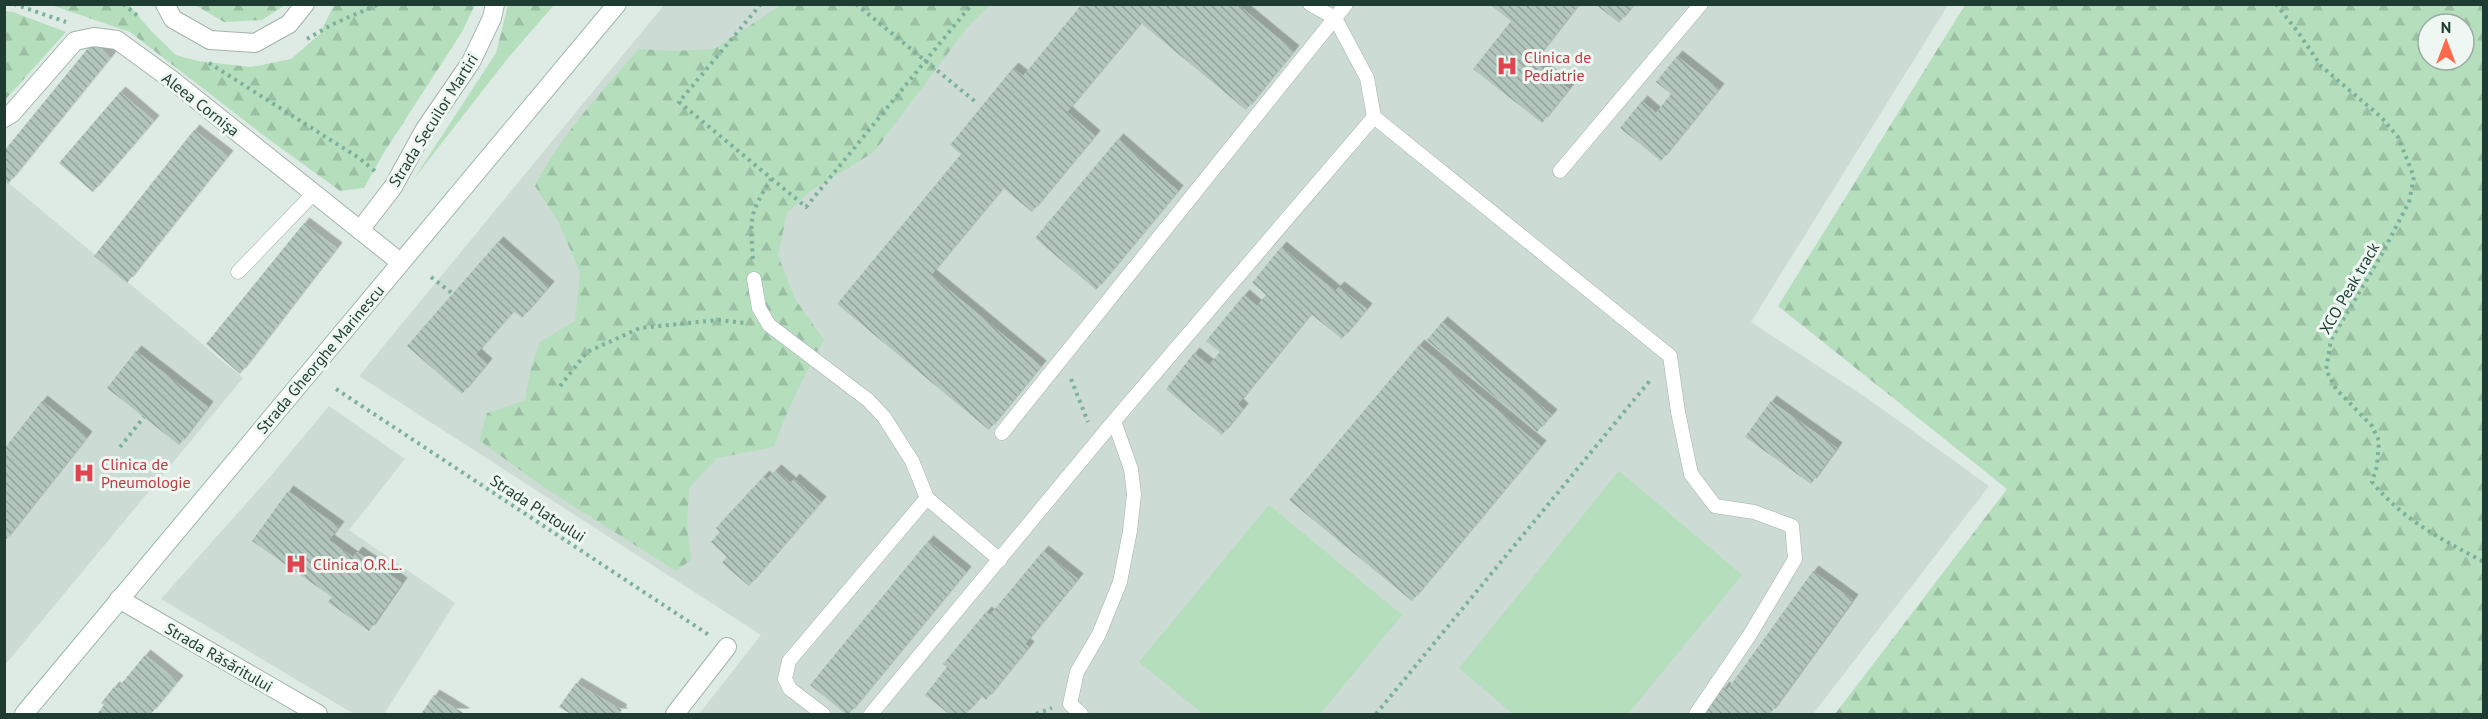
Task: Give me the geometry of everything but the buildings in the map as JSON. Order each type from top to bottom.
[{"type":"street","points":[[165,4],[173,19],[210,40],[255,43],[289,24],[305,4]]},
{"type":"street","name":"Strada Secuilor Martiri","points":[[360,230],[393,187],[425,129],[471,62],[492,18],[495,4]]},
{"type":"street","name":"Strada Gheorghe Marinescu","points":[[24,714],[616,4]]},
{"type":"street","name":"Aleea Cornișa","points":[[4,118],[12,112],[75,41],[94,37],[117,40],[172,80],[400,262]]},
{"type":"street","name":"Strada Răsăritului","points":[[119,599],[318,714]]},
{"type":"street","points":[[675,714],[727,646]]},
{"type":"lane","points":[[1310,4],[1335,18],[1366,78],[1374,117],[1670,356],[1691,474],[1715,506],[1754,512],[1792,526],[1795,559],[1749,636],[1696,714]]},
{"type":"lane","points":[[1002,433],[1346,4]]},
{"type":"lane","points":[[1560,171],[1701,4]]},
{"type":"lane","points":[[871,714],[1097,442],[1374,117]]},
{"type":"lane","points":[[238,272],[314,193]]},
{"type":"lane","points":[[754,279],[759,308],[769,325],[868,400],[885,417],[912,460],[927,498],[1000,560]]},
{"type":"lane","points":[[1081,714],[1070,704],[1077,672],[1099,634],[1120,582],[1134,494],[1131,470],[1114,422]]},
{"type":"lane","points":[[823,714],[790,689],[785,679],[789,661],[927,498]]},
{"type":"path","points":[[123,4],[138,16]]},
{"type":"path","points":[[761,4],[679,102],[806,207],[972,4]]},
{"type":"path","points":[[856,4],[977,103]]},
{"type":"path","name":"XCO Peak track","points":[[2276,4],[2321,66],[2381,117],[2398,137],[2414,177],[2409,202],[2382,254],[2331,340],[2326,370],[2336,389],[2372,426],[2379,441],[2377,466],[2372,482],[2390,504],[2414,522],[2484,562]]},
{"type":"path","points":[[203,60],[359,158],[383,178]]},
{"type":"path","points":[[754,279],[750,224],[755,206],[771,179]]},
{"type":"path","points":[[431,277],[453,294]]},
{"type":"path","points":[[560,386],[587,352],[640,328],[718,320],[769,325]]},
{"type":"path","points":[[1376,714],[1670,356]]},
{"type":"path","points":[[1062,358],[1097,442]]},
{"type":"path","name":"Strada Platoului","points":[[336,389],[727,646]]},
{"type":"path","points":[[120,447],[144,417]]},
{"type":"shaded area","points":[[664,5],[1948,5],[1751,322],[1867,398],[1989,486],[1813,714],[699,714],[761,635],[359,376]]},
{"type":"shaded area","name":"Clinica de Pneumologie","points":[[5,180],[243,378],[5,665]]},
{"type":"shaded area","name":"Clinica O.R.L.","points":[[329,406],[405,459],[349,530],[455,603],[384,714],[354,714],[161,599],[269,478]]},
{"type":"green space","points":[[51,5],[129,5],[176,55],[198,61],[251,67],[291,59],[320,34],[334,5],[475,5],[462,32],[383,154],[364,188],[340,191],[263,135],[130,32]]},
{"type":"green space","points":[[195,5],[285,5],[262,20],[224,22]]},
{"type":"green space","points":[[508,5],[554,5],[508,58],[496,53]]},
{"type":"green space","points":[[781,5],[990,5],[967,28],[874,152],[809,192],[787,213],[778,255],[795,299],[824,340],[796,392],[774,447],[717,458],[689,488],[687,527],[691,560],[676,571],[542,486],[479,440],[487,413],[525,400],[531,367],[540,342],[575,321],[580,273],[559,223],[535,186],[557,149],[582,114],[639,49],[673,51],[714,49]]},
{"type":"green space","points":[[1965,5],[2483,5],[2483,714],[1835,714],[2007,489],[1778,306]]},
{"type":"green space","points":[[5,11],[66,32],[5,100]]},
{"type":"green space","points":[[496,53],[508,58],[413,180]]},
{"type":"green space","points":[[1619,471],[1742,575],[1628,714],[1513,714],[1459,668]]},
{"type":"green space","points":[[1269,505],[1402,615],[1320,714],[1203,714],[1139,662]]},
{"type":"place","name":"Clinica de Pediatrie","points":[[1507,66]]},
{"type":"place","name":"Clinica de Pneumologie","points":[[84,473]]},
{"type":"place","name":"Clinica O.R.L.","points":[[296,564]]}]
